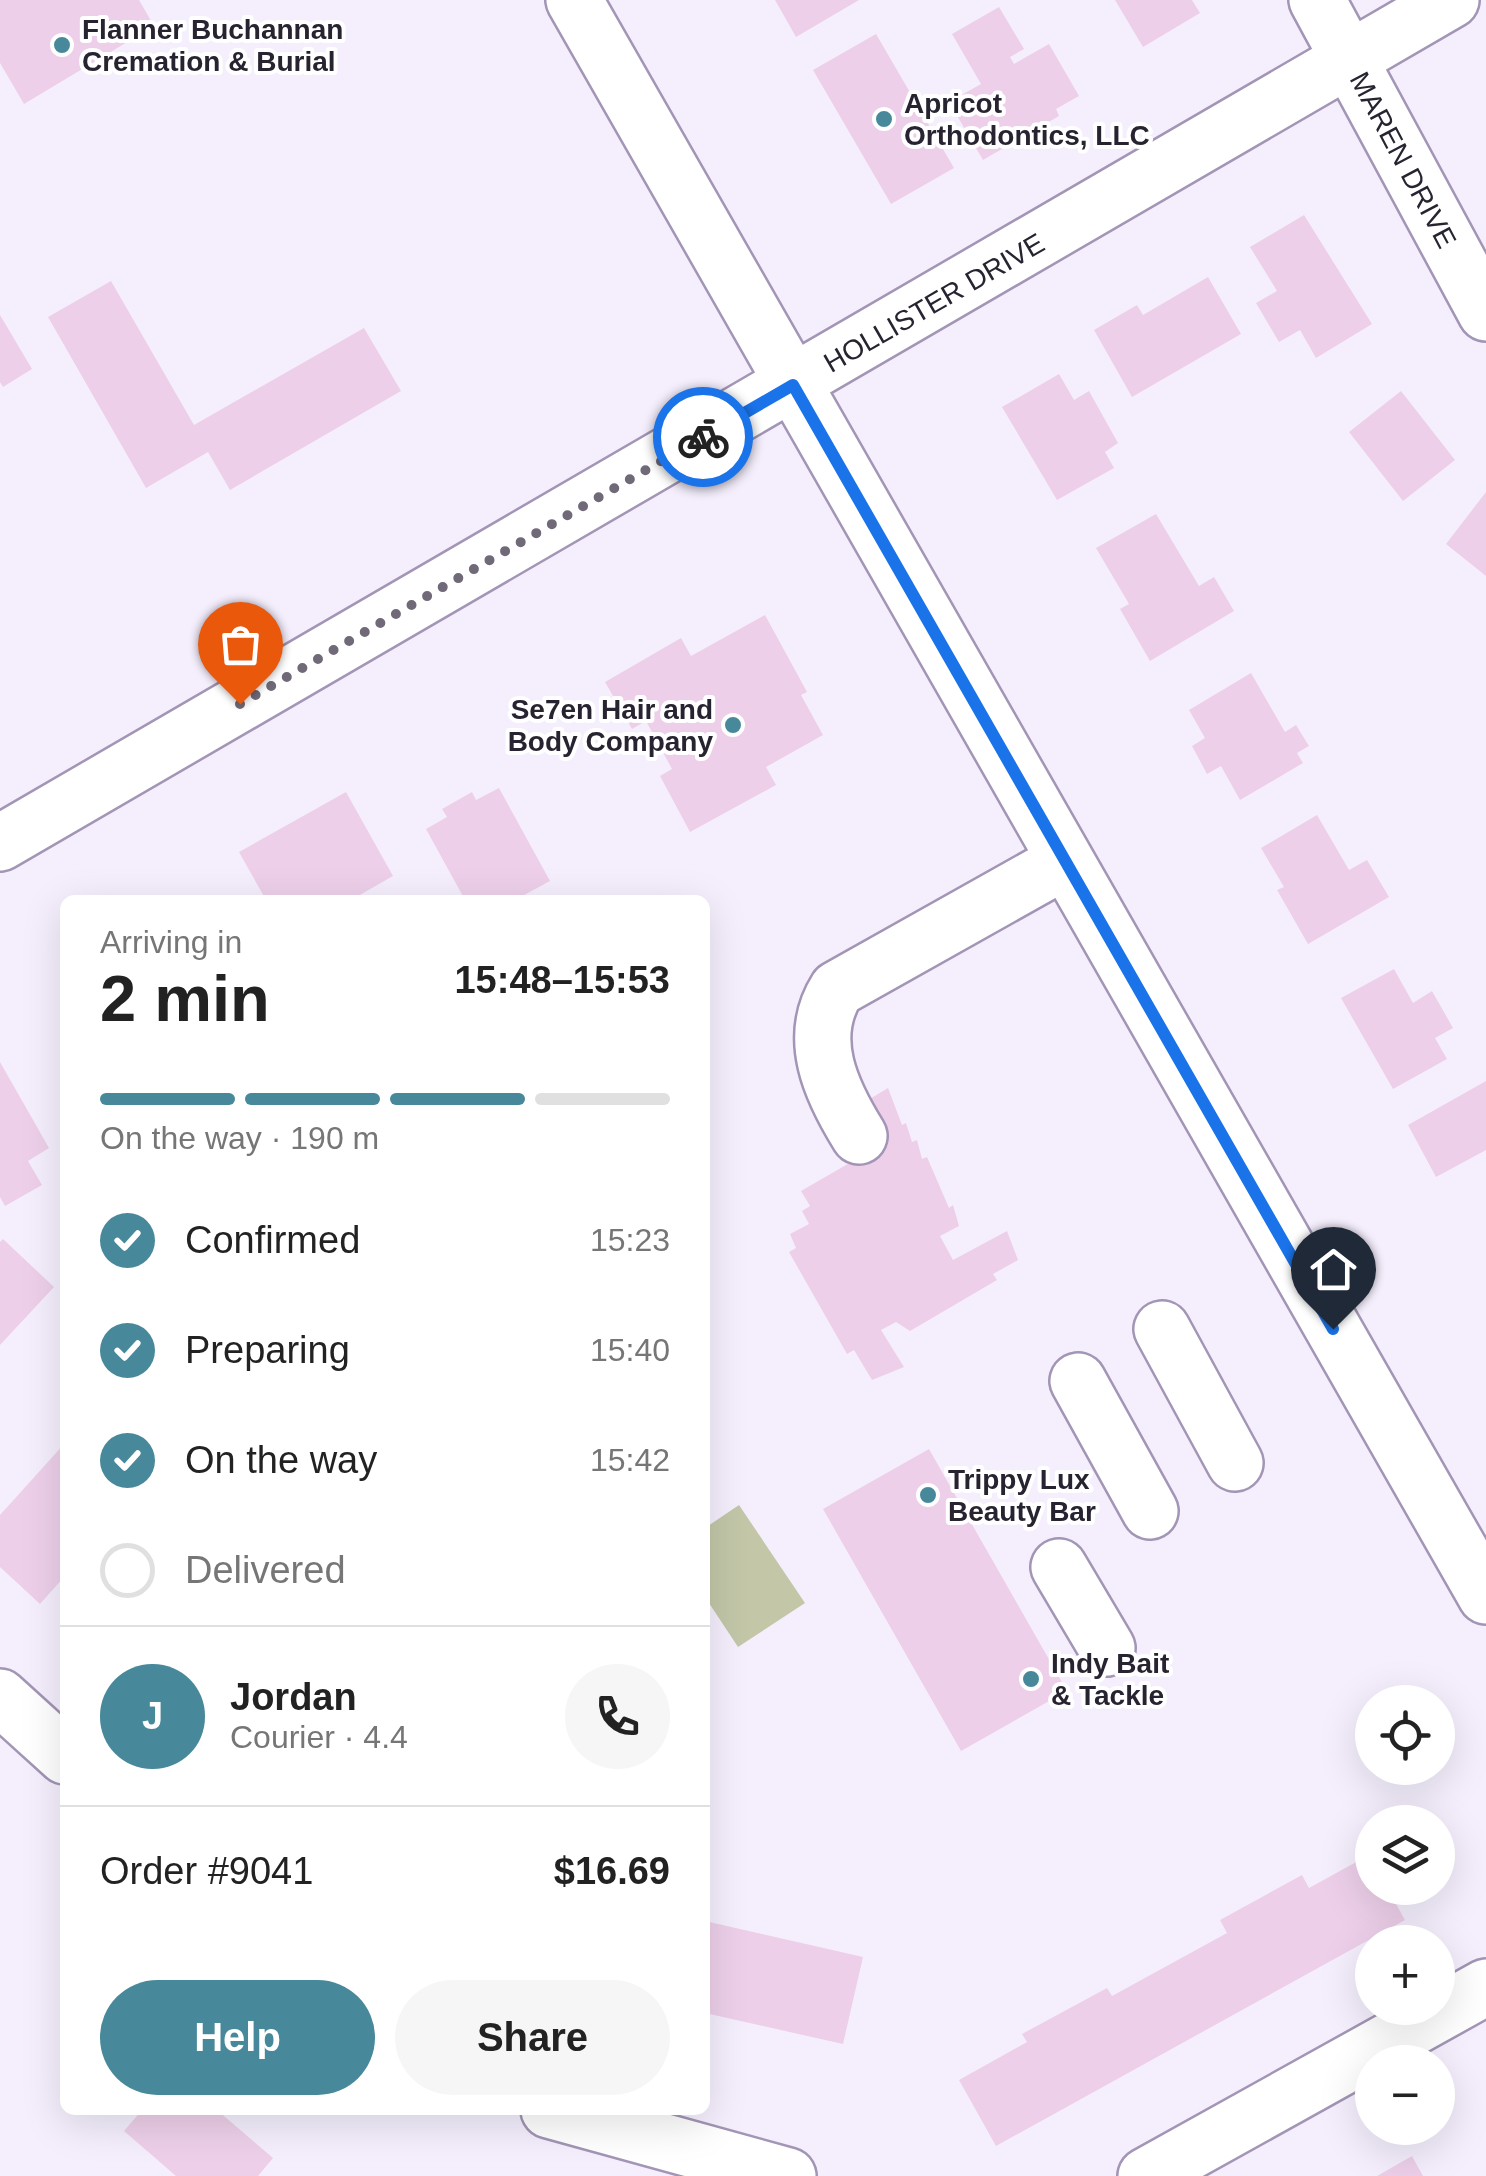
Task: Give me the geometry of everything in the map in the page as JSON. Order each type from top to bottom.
[{"type":"street","points":[[574,0],[1065,861],[1472,1539],[1486,1596]]},
{"type":"street","name":"MAREN DRIVE","points":[[1317,0],[1486,313]]},
{"type":"street","name":"HOLLISTER DRIVE","points":[[0,843],[1452,0]]},
{"type":"street","points":[[859,1136],[837,1100],[823,1052],[822,1013],[838,989],[1065,861]]},
{"type":"street","points":[[1162,1329],[1235,1463]]},
{"type":"street","points":[[1078,1381],[1150,1511]]},
{"type":"street","points":[[1059,1567],[1107,1648]]},
{"type":"street","points":[[0,1697],[58,1736]]},
{"type":"street","points":[[1146,2176],[1486,1987]]},
{"type":"street","points":[[567,2115],[788,2176]]},
{"type":"green space","points":[[739,1505],[805,1603],[738,1647],[710,1605],[710,1525]]},
{"type":"building","name":"Flanner Buchannan Cremation & Burial","points":[[0,0],[139,0],[154,26],[24,104],[0,63]]},
{"type":"building","points":[[775,0],[859,0],[796,37]]},
{"type":"building","points":[[1115,0],[1192,0],[1200,13],[1143,47]]},
{"type":"building","points":[[999,7],[1024,49],[1010,57],[1014,64],[1049,44],[1079,96],[1056,109],[1059,116],[983,160],[949,102],[981,84],[952,34]]},
{"type":"building","name":"Apricot Orthodontics, LLC","points":[[876,34],[954,168],[891,204],[813,70]]},
{"type":"building","points":[[1304,215],[1372,324],[1316,358],[1300,330],[1279,342],[1256,303],[1277,291],[1250,247]]},
{"type":"building","points":[[1208,277],[1241,334],[1132,397],[1094,330],[1137,305],[1143,315]]},
{"type":"building","points":[[111,281],[194,425],[364,328],[401,391],[230,490],[208,452],[146,488],[48,317]]},
{"type":"building","points":[[0,315],[32,369],[3,387],[0,382]]},
{"type":"building","points":[[1059,374],[1074,400],[1089,391],[1118,443],[1105,452],[1114,468],[1057,500],[1002,407]]},
{"type":"building","points":[[1401,391],[1455,460],[1403,501],[1349,432]]},
{"type":"building","points":[[1486,492],[1486,576],[1446,544]]},
{"type":"building","points":[[1156,514],[1199,586],[1214,577],[1234,611],[1150,661],[1120,609],[1129,604],[1096,548]]},
{"type":"building","name":"Se7en Hair and Body Company","points":[[765,615],[807,692],[801,695],[823,735],[766,767],[776,785],[690,832],[660,776],[672,769],[646,721],[632,729],[605,682],[681,638],[691,656]]},
{"type":"building","points":[[1251,673],[1285,732],[1296,725],[1309,746],[1297,753],[1303,763],[1240,800],[1221,766],[1207,774],[1192,746],[1205,738],[1189,710]]},
{"type":"building","points":[[499,788],[550,881],[524,895],[462,895],[426,829],[447,817],[442,809],[472,792],[476,800]]},
{"type":"building","points":[[346,792],[393,876],[360,895],[263,895],[239,852]]},
{"type":"building","points":[[1317,815],[1349,870],[1367,860],[1389,897],[1308,944],[1277,890],[1284,887],[1261,848]]},
{"type":"building","points":[[1394,969],[1413,1003],[1432,991],[1453,1028],[1435,1038],[1447,1059],[1393,1089],[1341,998]]},
{"type":"building","points":[[0,1062],[49,1148],[28,1161],[42,1185],[5,1206],[0,1197]]},
{"type":"building","points":[[1486,1081],[1486,1150],[1436,1177],[1408,1125]]},
{"type":"building","points":[[888,1088],[902,1125],[906,1123],[912,1142],[917,1140],[922,1159],[927,1157],[949,1208],[953,1205],[959,1226],[940,1236],[953,1260],[1007,1231],[1018,1260],[993,1274],[997,1280],[910,1331],[896,1322],[881,1330],[904,1367],[872,1380],[854,1350],[847,1354],[789,1252],[796,1248],[790,1234],[809,1224],[802,1211],[810,1206],[801,1191],[877,1147],[863,1103]]},
{"type":"building","points":[[3,1239],[54,1287],[0,1345],[0,1242]]},
{"type":"building","points":[[60,1449],[60,1582],[40,1604],[0,1567],[0,1515]]},
{"type":"building","points":[[929,1449],[1067,1691],[961,1751],[823,1509]]},
{"type":"building","points":[[1355,1863],[1355,1905],[1397,1905],[1405,1920],[1396,1925],[1355,1925],[1355,1948],[996,2146],[959,2080],[1027,2042],[1022,2034],[1107,1988],[1112,1996],[1227,1933],[1220,1920],[1302,1875],[1309,1888]]},
{"type":"building","points":[[710,1922],[863,1957],[843,2044],[710,2014]]},
{"type":"building","points":[[138,2115],[223,2115],[273,2158],[258,2176],[176,2176],[124,2131]]},
{"type":"building","points":[[1412,2156],[1423,2176],[1377,2176]]},
{"type":"way so far","points":[[240,704],[703,437]]},
{"type":"place","name":"Flanner Buchannan Cremation & Burial","points":[[62,45]]},
{"type":"place","name":"Apricot Orthodontics, LLC","points":[[884,119]]},
{"type":"place","name":"Se7en Hair and Body Company","points":[[733,725]]},
{"type":"place","name":"Trippy Lux Beauty Bar","points":[[928,1495]]},
{"type":"place","name":"Indy Bait & Tackle","points":[[1031,1679]]},
{"type":"route","points":[[703,437],[793,385],[1333,1329]]}]
